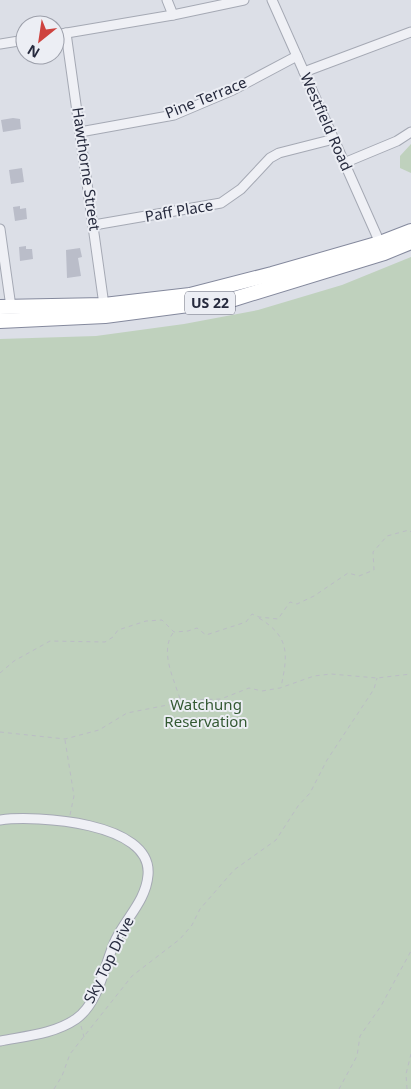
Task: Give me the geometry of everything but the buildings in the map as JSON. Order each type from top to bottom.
[{"type":"highway","name":"US 22","points":[[6,307],[104,305],[148,301],[232,286],[380,243],[411,231]]},
{"type":"highway","name":"US 22","points":[[0,321],[105,316],[234,299],[384,253],[411,242]]},
{"type":"street","points":[[167,0],[173,15]]},
{"type":"street","points":[[66,33],[173,15],[244,0]]},
{"type":"street","name":"Westfield Road","points":[[272,0],[380,243]]},
{"type":"street","points":[[304,72],[411,32]]},
{"type":"street","name":"Hawthorne Street","points":[[66,33],[104,305]]},
{"type":"street","points":[[0,44],[15,42]]},
{"type":"street","name":"Pine Terrace","points":[[80,132],[174,115],[233,90],[297,56]]},
{"type":"street","points":[[344,164],[396,141],[411,132]]},
{"type":"street","name":"Paff Place","points":[[94,225],[222,203],[241,189],[263,165],[279,153],[334,140]]},
{"type":"street","points":[[0,229],[6,307]]},
{"type":"street","name":"Sky Top Drive","points":[[0,820],[35,818],[122,835],[136,845],[146,860],[148,873],[146,890],[116,938],[90,1003],[78,1018],[59,1029],[0,1041]]},
{"type":"path","points":[[259,617],[278,619],[290,602],[297,604],[314,596],[348,573],[359,576],[374,570],[373,552],[387,536],[409,530],[411,532]]},
{"type":"path","points":[[181,703],[168,658],[167,641],[174,632],[197,628],[206,634],[246,622],[252,614],[275,628],[287,653],[280,688]]},
{"type":"path","points":[[0,674],[14,661],[50,641],[105,642],[118,630],[146,621],[162,620],[174,632]]},
{"type":"path","points":[[0,732],[65,739],[99,730],[127,713],[194,700],[221,699],[249,688],[262,690],[280,688],[314,676],[331,674],[377,678],[411,674]]},
{"type":"path","points":[[54,1089],[62,1076],[70,1054],[132,976],[180,938],[192,925],[200,908],[234,870],[276,840],[298,806],[310,793],[327,760],[374,690],[377,678]]},
{"type":"path","points":[[65,739],[74,796],[68,823]]},
{"type":"path","points":[[338,1089],[357,1056],[360,1036],[381,1006],[411,951]]},
{"type":"path","points":[[78,1018],[84,1038]]},
{"type":"path","points":[[407,1089],[406,1074],[411,1054]]},
{"type":"green space","points":[[411,144],[411,173],[400,168],[400,156]]},
{"type":"green space","name":"Watchung Reservation","points":[[411,257],[411,1089],[0,1089],[0,339],[96,336],[184,324],[258,310],[342,285]]}]
